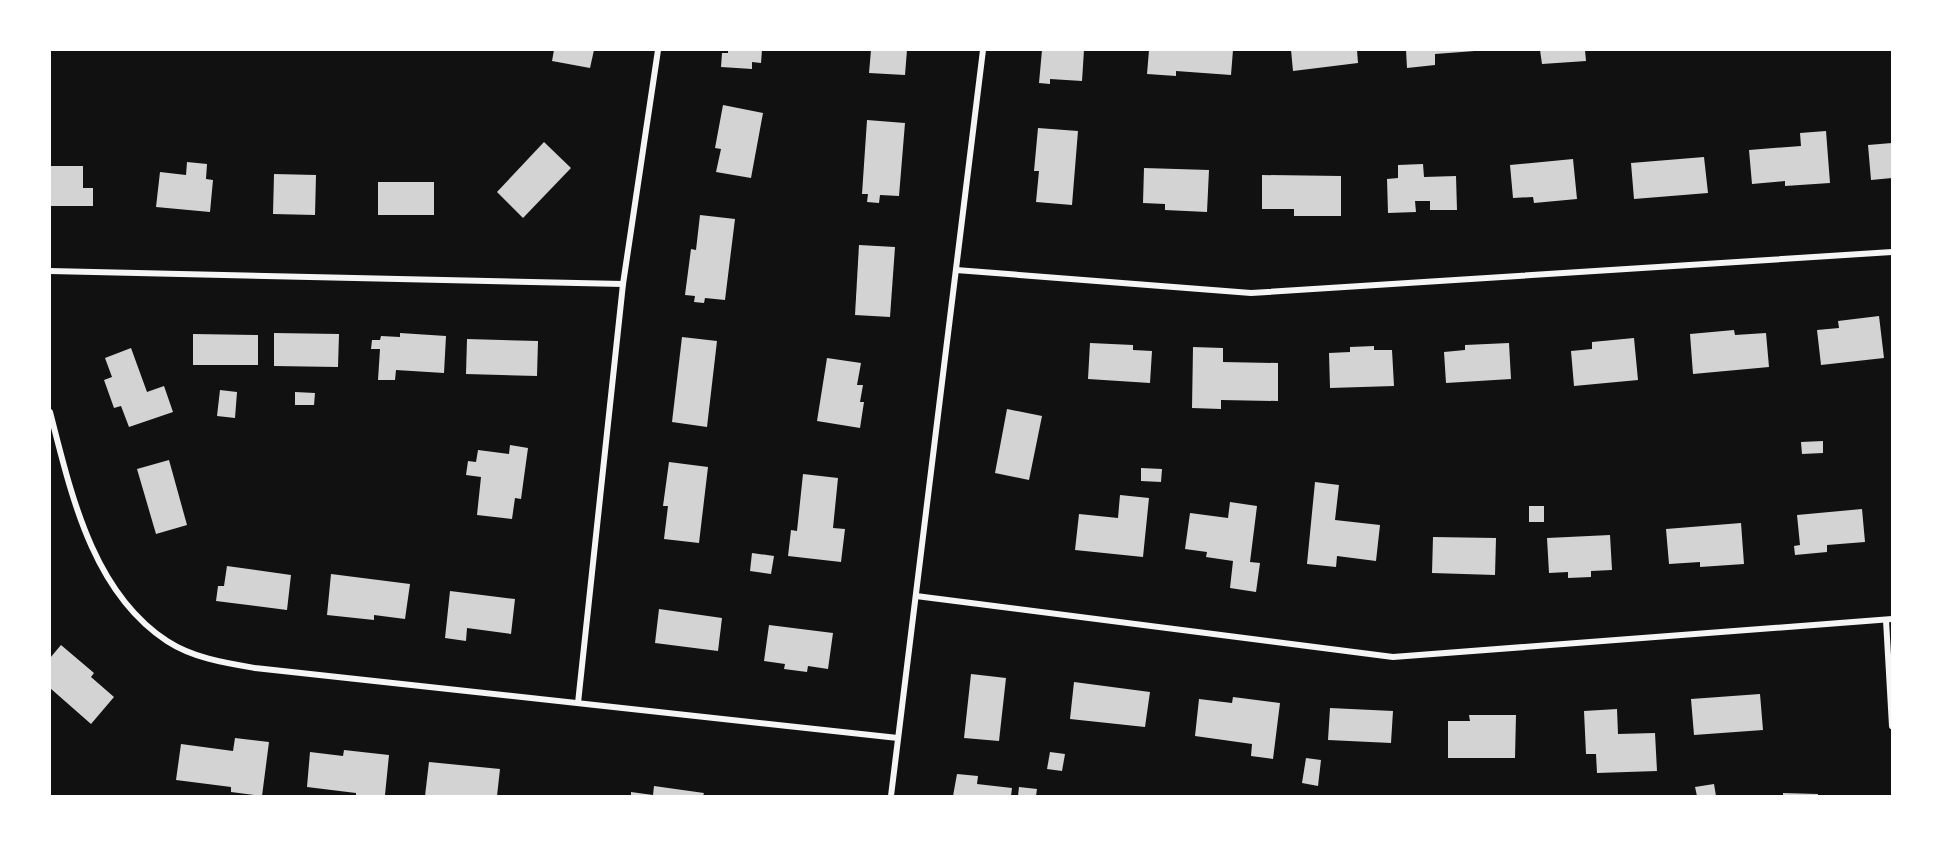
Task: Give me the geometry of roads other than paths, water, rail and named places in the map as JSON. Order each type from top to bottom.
[{"type":"street","points":[[578,703],[623,284],[658,50]]},
{"type":"street","points":[[891,796],[983,50]]},
{"type":"street","points":[[956,270],[1251,292],[1893,252]]},
{"type":"street","points":[[50,271],[623,284]]},
{"type":"street","points":[[50,412],[70,488],[98,559],[120,596],[141,619],[167,641],[194,654],[255,668],[898,738]]},
{"type":"street","points":[[916,596],[1393,657],[1889,620],[1893,726]]}]
